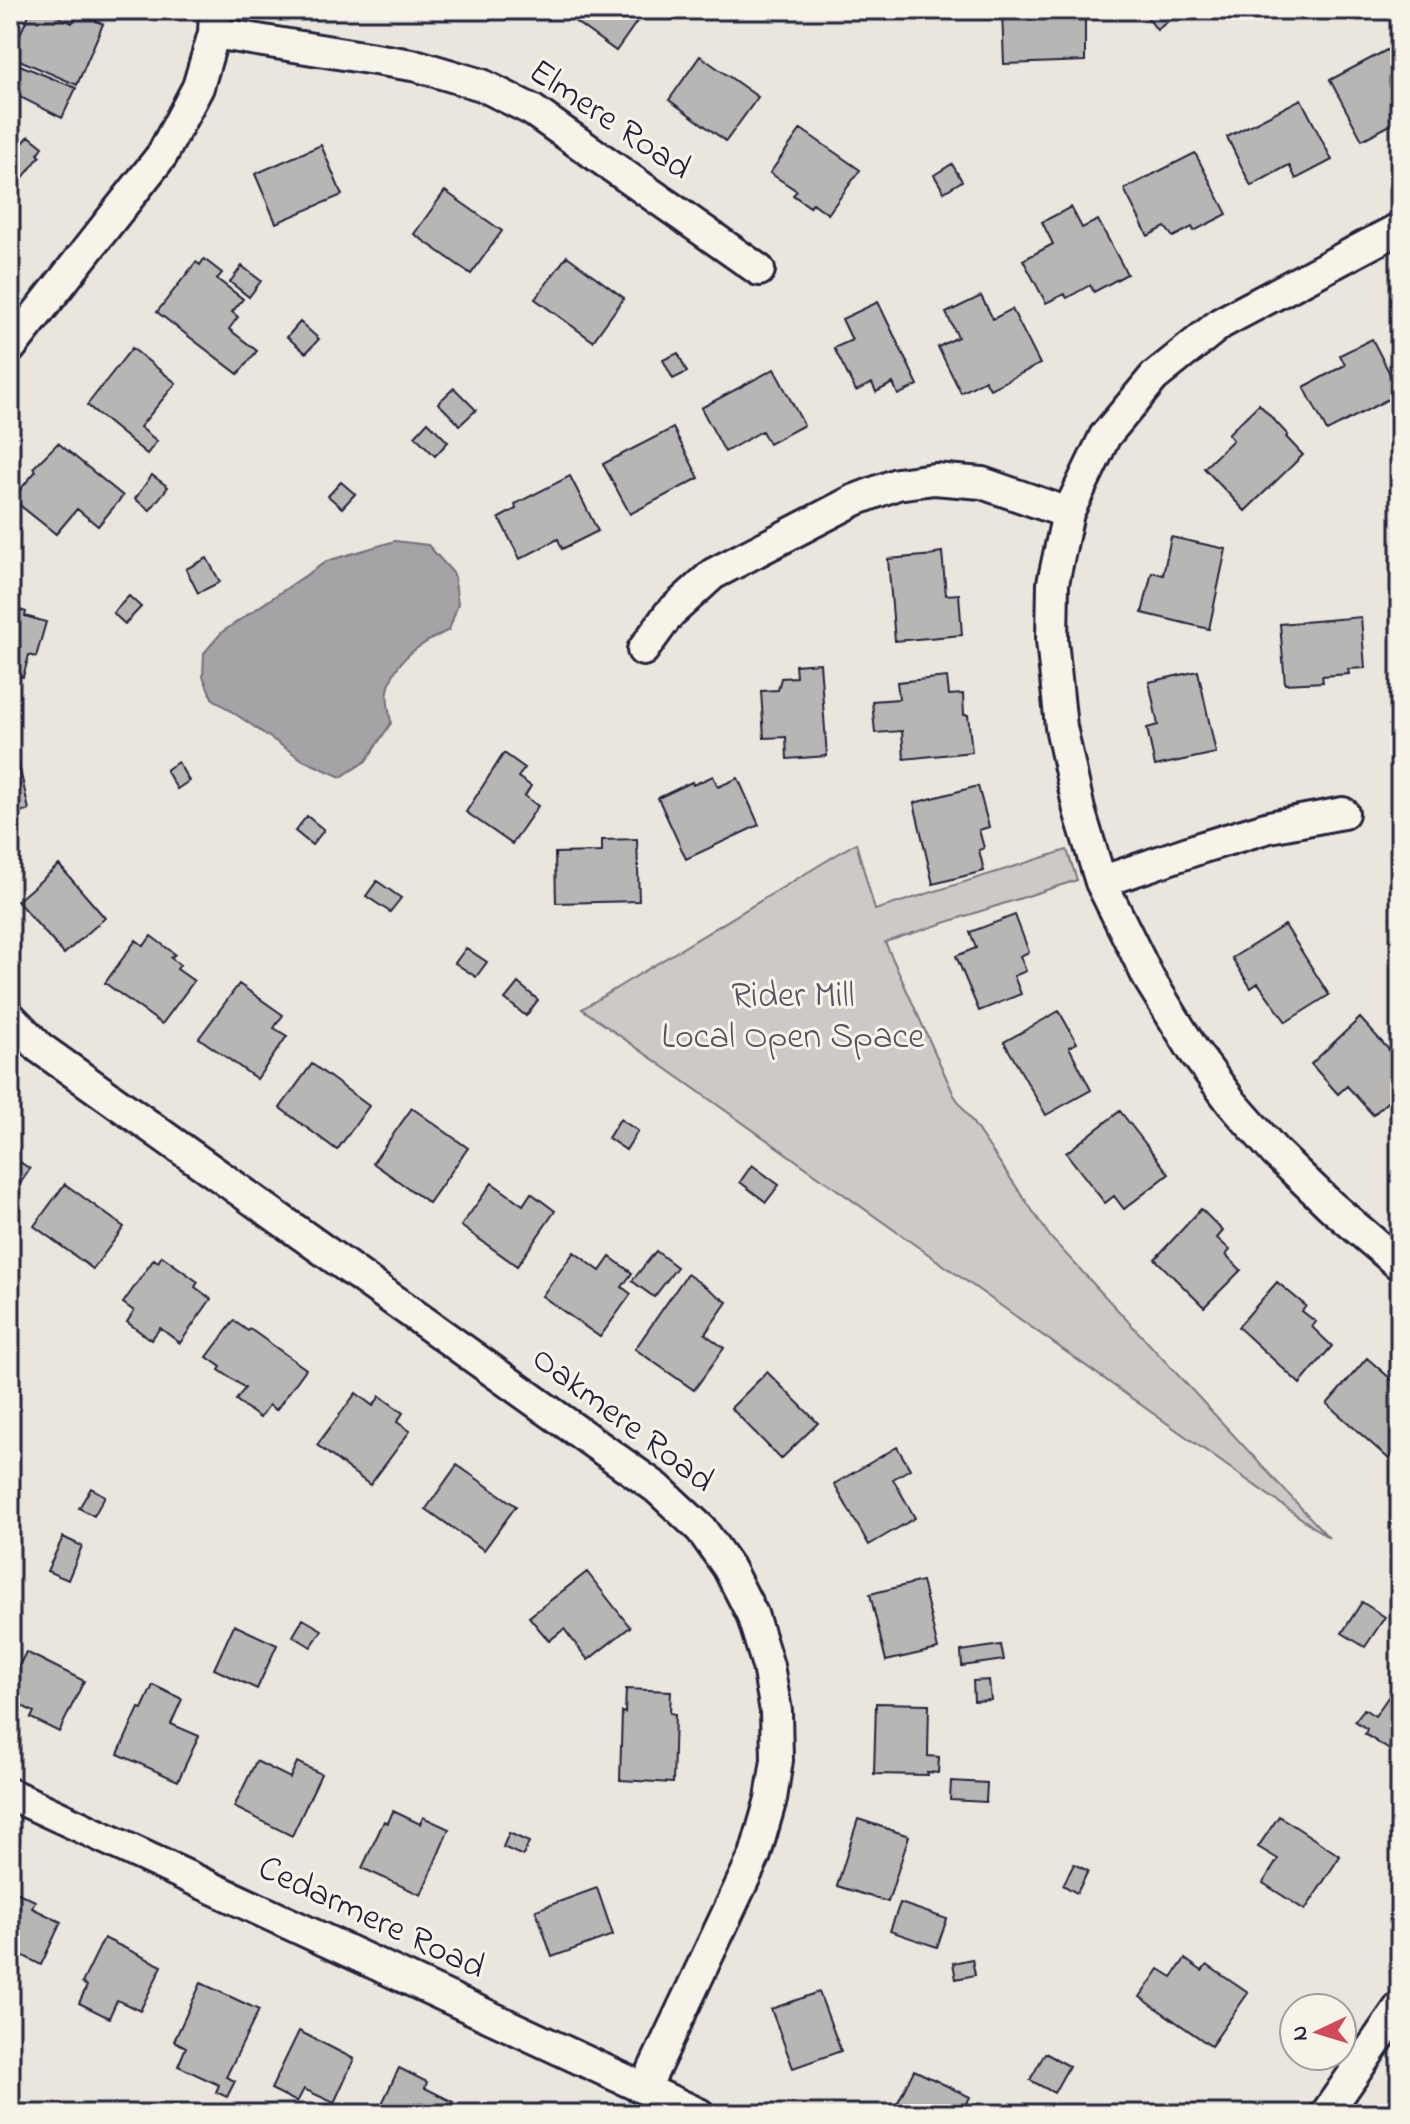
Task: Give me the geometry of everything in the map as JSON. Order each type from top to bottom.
[{"type":"street","name":"Elmere Road","points":[[214,22],[418,66],[482,85],[532,110],[759,270]]},
{"type":"street","points":[[10,348],[162,155],[198,87],[214,22]]},
{"type":"street","points":[[1400,228],[1221,323],[1154,377],[1105,436],[1068,513],[1053,583],[1052,640],[1061,727],[1079,810],[1101,882],[1149,979],[1193,1050],[1232,1103],[1275,1152],[1331,1206],[1400,1265]]},
{"type":"street","points":[[643,650],[669,614],[713,574],[855,500],[897,484],[934,479],[982,483],[1068,513]]},
{"type":"street","points":[[1101,882],[1269,827],[1343,813]]},
{"type":"street","name":"Oakmere Road","points":[[10,1017],[40,1048],[657,1488],[701,1529],[728,1567],[752,1614],[768,1666],[776,1723],[777,1760],[771,1799],[755,1855],[645,2088]]},
{"type":"street","name":"Cedarmere Road","points":[[10,1794],[699,2114]]},
{"type":"street","points":[[1326,2114],[1400,2007]]},
{"type":"green space","name":"Rider Mill Local Open Space","points":[[856,843],[875,910],[1067,850],[1077,880],[885,942],[954,1095],[1051,1238],[1329,1538],[582,1009]]},
{"type":"shaded area","points":[[395,541],[428,545],[454,574],[458,604],[449,630],[419,646],[396,669],[388,695],[391,723],[366,761],[341,777],[303,760],[212,698],[203,676],[204,653],[222,632],[327,561]]},
{"type":"building","points":[[31,10],[45,10],[72,23],[78,13],[103,24],[77,85],[10,56]]},
{"type":"building","points":[[559,10],[645,10],[616,51]]},
{"type":"building","points":[[1002,10],[1085,10],[1085,61],[1004,64]]},
{"type":"building","points":[[1142,10],[1182,10],[1157,30]]},
{"type":"building","points":[[1400,43],[1400,106],[1392,110],[1398,121],[1362,140],[1330,80]]},
{"type":"building","points":[[700,56],[758,97],[726,141],[669,100]]},
{"type":"building","points":[[10,61],[76,88],[62,118],[10,92]]},
{"type":"building","points":[[1301,99],[1332,160],[1296,179],[1289,165],[1251,186],[1227,137]]},
{"type":"building","points":[[801,129],[860,170],[828,214],[813,203],[810,207],[793,195],[797,191],[770,173]]},
{"type":"building","points":[[10,132],[23,143],[29,136],[43,147],[38,154],[40,156],[10,194]]},
{"type":"building","points":[[321,145],[342,195],[276,223],[255,174]]},
{"type":"building","points":[[1195,153],[1227,214],[1194,231],[1192,227],[1173,237],[1165,227],[1148,236],[1124,189]]},
{"type":"building","points":[[952,164],[962,181],[944,192],[934,175]]},
{"type":"building","points":[[445,191],[502,231],[471,274],[414,234]]},
{"type":"building","points":[[1071,207],[1082,228],[1098,220],[1127,274],[1094,292],[1090,285],[1067,298],[1064,294],[1046,303],[1023,260],[1053,244],[1042,222]]},
{"type":"building","points":[[567,256],[624,298],[593,341],[535,299]]},
{"type":"building","points":[[204,259],[222,273],[217,279],[243,299],[232,312],[238,317],[229,329],[257,351],[238,374],[157,312],[196,262],[200,265]]},
{"type":"building","points":[[242,266],[261,281],[249,297],[230,282]]},
{"type":"building","points":[[981,296],[993,319],[1012,309],[1040,364],[990,389],[985,380],[961,393],[938,347],[958,337],[946,313]]},
{"type":"building","points":[[878,302],[918,385],[898,395],[893,383],[876,392],[872,383],[856,391],[834,348],[852,340],[842,319]]},
{"type":"building","points":[[300,322],[319,339],[306,353],[287,337]]},
{"type":"building","points":[[1372,339],[1400,393],[1327,431],[1304,387],[1345,365],[1340,355]]},
{"type":"building","points":[[132,348],[176,383],[140,427],[157,441],[147,454],[87,405]]},
{"type":"building","points":[[678,353],[687,372],[673,379],[663,360]]},
{"type":"building","points":[[774,369],[804,425],[769,444],[762,431],[725,452],[701,408]]},
{"type":"building","points":[[454,388],[476,410],[460,425],[438,403]]},
{"type":"building","points":[[1259,404],[1303,455],[1245,511],[1204,468],[1233,440],[1228,434]]},
{"type":"building","points":[[428,422],[448,442],[435,456],[415,436]]},
{"type":"building","points":[[673,428],[699,478],[630,514],[603,464]]},
{"type":"building","points":[[58,443],[123,496],[98,526],[77,509],[56,534],[12,499],[36,471],[33,468]]},
{"type":"building","points":[[152,475],[168,487],[150,510],[135,499]]},
{"type":"building","points":[[570,476],[598,531],[562,549],[558,539],[520,559],[499,518],[516,509],[515,504]]},
{"type":"building","points":[[341,482],[355,494],[342,508],[328,496]]},
{"type":"building","points":[[1171,537],[1226,549],[1209,629],[1142,613],[1152,572],[1163,575]]},
{"type":"building","points":[[942,552],[946,595],[959,594],[962,635],[895,641],[888,559]]},
{"type":"building","points":[[207,558],[220,582],[198,593],[186,569]]},
{"type":"building","points":[[129,596],[141,607],[125,624],[113,613]]},
{"type":"building","points":[[10,607],[26,612],[25,616],[46,622],[36,657],[29,655],[23,677],[10,673]]},
{"type":"building","points":[[1361,617],[1365,668],[1348,669],[1349,674],[1322,676],[1323,682],[1285,684],[1280,624]]},
{"type":"building","points":[[820,663],[827,756],[787,759],[786,737],[764,738],[761,691],[778,690],[781,678],[796,677],[795,665]]},
{"type":"building","points":[[1198,671],[1216,753],[1155,766],[1147,728],[1158,725],[1149,682]]},
{"type":"building","points":[[947,677],[949,695],[963,694],[972,752],[904,759],[902,731],[875,733],[872,701],[899,699],[897,682]]},
{"type":"building","points":[[14,742],[29,810],[10,814],[10,743]]},
{"type":"building","points":[[504,753],[525,768],[518,777],[531,786],[525,796],[538,806],[512,844],[466,812]]},
{"type":"building","points":[[178,762],[189,781],[177,789],[166,770]]},
{"type":"building","points":[[713,776],[718,787],[738,778],[759,825],[686,859],[658,798]]},
{"type":"building","points":[[978,786],[989,827],[979,830],[984,848],[979,850],[984,871],[933,884],[914,803]]},
{"type":"building","points":[[307,816],[324,830],[312,845],[295,831]]},
{"type":"building","points":[[637,839],[639,901],[556,903],[555,853],[602,852],[602,840]]},
{"type":"building","points":[[59,865],[105,918],[64,954],[17,901]]},
{"type":"building","points":[[377,881],[401,898],[390,912],[366,896]]},
{"type":"building","points":[[1015,915],[1029,952],[1020,956],[1026,971],[1014,976],[1021,994],[979,1011],[956,956],[976,948],[970,932]]},
{"type":"building","points":[[1285,925],[1329,995],[1286,1022],[1258,983],[1251,988],[1232,958]]},
{"type":"building","points":[[151,936],[175,954],[171,958],[180,965],[177,969],[194,981],[162,1024],[105,983],[136,940],[144,946]]},
{"type":"building","points":[[466,948],[487,962],[476,977],[455,963]]},
{"type":"building","points":[[518,983],[538,1000],[526,1016],[505,999]]},
{"type":"building","points":[[239,984],[283,1015],[274,1028],[287,1036],[257,1079],[199,1038]]},
{"type":"building","points":[[1059,1011],[1077,1043],[1069,1047],[1091,1090],[1046,1115],[1004,1042]]},
{"type":"building","points":[[1360,1018],[1400,1058],[1400,1090],[1373,1115],[1347,1086],[1338,1094],[1311,1064]]},
{"type":"building","points":[[312,1064],[369,1106],[337,1150],[280,1108]]},
{"type":"building","points":[[412,1108],[468,1148],[429,1203],[373,1163]]},
{"type":"building","points":[[1120,1111],[1169,1174],[1124,1209],[1114,1196],[1105,1203],[1066,1153]]},
{"type":"building","points":[[620,1119],[638,1131],[626,1150],[608,1138]]},
{"type":"building","points":[[10,1155],[30,1169],[10,1198]]},
{"type":"building","points":[[752,1165],[779,1185],[766,1202],[740,1182]]},
{"type":"building","points":[[492,1183],[523,1205],[531,1193],[555,1211],[517,1266],[461,1226]]},
{"type":"building","points":[[65,1184],[124,1227],[93,1269],[34,1226]]},
{"type":"building","points":[[1201,1209],[1223,1231],[1217,1238],[1230,1250],[1226,1255],[1241,1270],[1204,1307],[1155,1259]]},
{"type":"building","points":[[656,1251],[677,1267],[654,1297],[632,1281]]},
{"type":"building","points":[[574,1252],[600,1271],[610,1257],[632,1273],[622,1287],[631,1294],[600,1337],[542,1296]]},
{"type":"building","points":[[162,1256],[198,1282],[195,1287],[211,1299],[180,1343],[160,1328],[151,1340],[127,1322],[134,1311],[123,1303],[154,1259],[158,1262]]},
{"type":"building","points":[[687,1274],[727,1302],[705,1334],[724,1348],[694,1390],[635,1349]]},
{"type":"building","points":[[1277,1282],[1306,1306],[1302,1311],[1316,1322],[1312,1327],[1332,1346],[1300,1384],[1238,1327]]},
{"type":"building","points":[[234,1321],[306,1369],[276,1410],[269,1405],[260,1418],[236,1400],[245,1388],[219,1370],[221,1367],[207,1357]]},
{"type":"building","points":[[1367,1358],[1400,1387],[1400,1447],[1389,1459],[1327,1404]]},
{"type":"building","points":[[767,1372],[818,1423],[781,1459],[731,1408]]},
{"type":"building","points":[[356,1393],[373,1406],[380,1396],[403,1413],[397,1422],[410,1431],[370,1485],[317,1445]]},
{"type":"building","points":[[897,1447],[910,1469],[893,1479],[915,1518],[869,1545],[834,1484]]},
{"type":"building","points":[[457,1465],[516,1506],[484,1550],[426,1509]]},
{"type":"building","points":[[91,1488],[105,1496],[94,1516],[79,1508]]},
{"type":"building","points":[[63,1537],[82,1546],[68,1580],[47,1571]]},
{"type":"building","points":[[587,1572],[630,1627],[588,1660],[564,1629],[549,1641],[529,1617]]},
{"type":"building","points":[[922,1581],[938,1649],[886,1661],[870,1594]]},
{"type":"building","points":[[1362,1602],[1385,1617],[1365,1647],[1342,1633]]},
{"type":"building","points":[[303,1619],[322,1630],[311,1647],[293,1636]]},
{"type":"building","points":[[234,1625],[277,1645],[257,1689],[214,1669]]},
{"type":"building","points":[[1001,1645],[1004,1660],[962,1666],[961,1651]]},
{"type":"building","points":[[26,1652],[84,1681],[59,1732],[31,1718],[34,1712],[10,1700],[10,1683]]},
{"type":"building","points":[[989,1680],[991,1700],[974,1701],[973,1681]]},
{"type":"building","points":[[1400,1680],[1400,1757],[1365,1734],[1367,1729],[1355,1721],[1364,1709],[1375,1716]]},
{"type":"building","points":[[153,1685],[182,1699],[171,1724],[199,1736],[178,1781],[118,1754]]},
{"type":"building","points":[[626,1689],[671,1691],[670,1713],[675,1714],[673,1783],[620,1780],[622,1712],[625,1713]]},
{"type":"building","points":[[876,1703],[929,1704],[928,1756],[939,1757],[938,1773],[874,1774]]},
{"type":"building","points":[[256,1761],[290,1778],[297,1762],[321,1774],[292,1836],[234,1807]]},
{"type":"building","points":[[951,1781],[987,1783],[986,1802],[950,1800]]},
{"type":"building","points":[[393,1811],[420,1824],[423,1817],[449,1829],[421,1895],[362,1868],[384,1821],[388,1823]]},
{"type":"building","points":[[1279,1816],[1340,1856],[1305,1910],[1263,1883],[1278,1859],[1258,1847]]},
{"type":"building","points":[[858,1819],[909,1836],[888,1902],[837,1886]]},
{"type":"building","points":[[509,1833],[529,1842],[523,1856],[503,1847]]},
{"type":"building","points":[[1074,1864],[1088,1871],[1077,1893],[1063,1885]]},
{"type":"building","points":[[597,1888],[613,1935],[552,1957],[536,1910]]},
{"type":"building","points":[[10,1889],[35,1901],[32,1908],[61,1922],[41,1965],[10,1949]]},
{"type":"building","points":[[900,1903],[947,1919],[937,1947],[890,1931]]},
{"type":"building","points":[[104,1938],[162,1966],[140,2011],[117,2000],[109,2018],[79,2003],[87,1986],[82,1983]]},
{"type":"building","points":[[972,1959],[975,1975],[956,1979],[953,1963]]},
{"type":"building","points":[[1185,1959],[1202,1971],[1207,1965],[1248,1993],[1211,2046],[1140,1997],[1159,1969],[1172,1977]]},
{"type":"building","points":[[201,1983],[259,2010],[226,2077],[235,2081],[227,2097],[216,2092],[219,2085],[178,2066],[186,2047],[174,2041]]},
{"type":"building","points":[[819,1992],[841,2051],[793,2068],[771,2009]]},
{"type":"building","points":[[299,2031],[354,2059],[334,2103],[304,2089],[297,2102],[271,2089]]},
{"type":"building","points":[[1045,2053],[1069,2066],[1054,2093],[1030,2080]]},
{"type":"building","points":[[399,2068],[427,2082],[425,2088],[453,2102],[447,2114],[377,2114]]},
{"type":"building","points":[[914,2070],[970,2097],[962,2114],[892,2114]]}]
